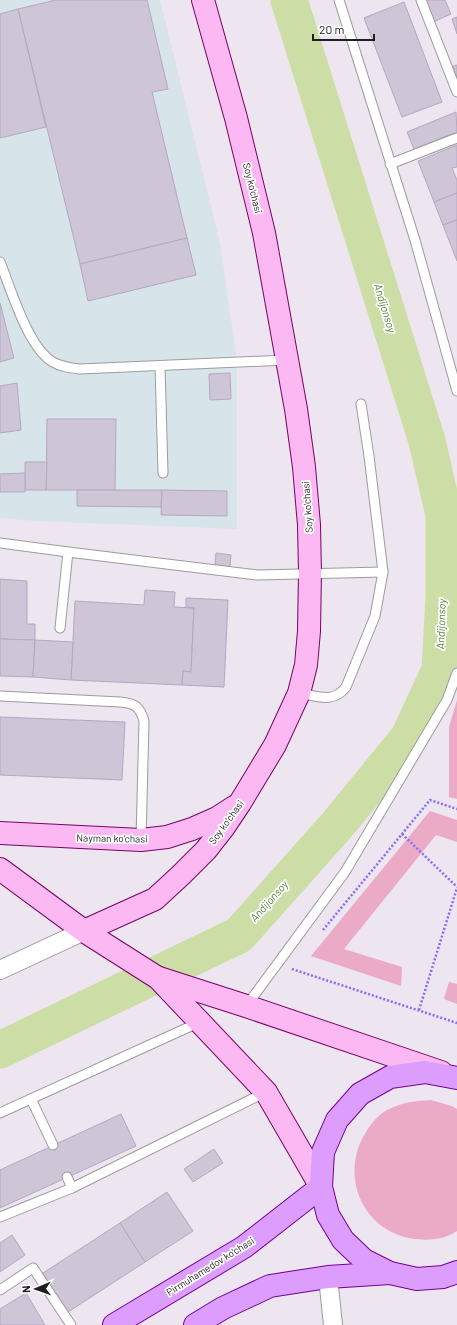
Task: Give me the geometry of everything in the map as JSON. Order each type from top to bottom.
[{"type":"main road","name":"Soy ko'chasi","points":[[84,930],[155,899],[182,875],[206,850],[240,803],[275,745],[299,694],[306,665],[309,631],[310,573],[309,525],[304,467],[287,360],[262,226],[236,118],[203,0]]},
{"type":"main road","name":"Nayman ko'chasi","points":[[0,833],[141,840],[167,837],[192,829],[217,818],[240,803]]},
{"type":"main road","points":[[0,869],[84,930],[158,978],[266,1092],[321,1187],[328,1215],[343,1240],[364,1260],[390,1273]]},
{"type":"main road","points":[[158,978],[457,1077]]},
{"type":"main road","points":[[321,1187],[323,1152],[337,1120],[360,1094],[390,1077],[425,1072],[457,1077]]},
{"type":"main road","name":"Pirmuhamedov ko'chasi","points":[[114,1325],[244,1247],[321,1187]]},
{"type":"main road","points":[[196,1325],[223,1308],[270,1286],[328,1277],[390,1273],[416,1278],[443,1277],[457,1272]]},
{"type":"street","points":[[0,970],[84,930]]},
{"type":"street","points":[[328,1277],[333,1325]]},
{"type":"lane","points":[[339,0],[414,240],[457,391]]},
{"type":"lane","points":[[421,0],[457,92]]},
{"type":"lane","points":[[390,164],[457,138]]},
{"type":"lane","points":[[0,262],[3,277],[30,336],[41,352],[52,362],[64,367],[80,369],[287,360]]},
{"type":"lane","points":[[160,366],[163,473]]},
{"type":"lane","points":[[299,694],[331,698],[342,693],[346,687],[375,616],[383,572],[369,456],[360,404]]},
{"type":"lane","points":[[0,543],[256,575],[383,572]]},
{"type":"lane","points":[[60,628],[68,552]]},
{"type":"lane","points":[[246,1006],[345,872],[447,700],[457,673]]},
{"type":"lane","points":[[0,696],[120,702],[130,703],[138,707],[142,713],[144,721],[141,840]]},
{"type":"lane","points":[[0,1113],[200,1022]]},
{"type":"lane","points":[[0,1217],[72,1188],[266,1092]]},
{"type":"lane","points":[[31,1099],[53,1146]]},
{"type":"lane","points":[[67,1178],[72,1188]]},
{"type":"lane","points":[[0,1290],[33,1268],[71,1325]]},
{"type":"path","points":[[322,932],[430,800],[457,809]]},
{"type":"path","points":[[402,834],[457,887],[419,1010]]},
{"type":"path","points":[[296,962],[291,968],[457,1023]]},
{"type":"shaded area","points":[[0,0],[160,0],[220,243],[237,362],[237,529],[37,521],[0,518]]},
{"type":"shaded area","points":[[457,700],[457,799],[449,797],[449,727]]},
{"type":"shaded area","points":[[430,811],[457,820],[457,842],[436,835],[344,949],[402,967],[401,986],[311,956]]},
{"type":"shaded area","points":[[449,982],[457,984],[457,1004],[444,999]]},
{"type":"shaded area","points":[[431,1100],[457,1109],[457,1231],[442,1238],[421,1240],[398,1235],[382,1226],[370,1215],[361,1200],[356,1184],[355,1167],[358,1149],[366,1132],[379,1116],[394,1107],[405,1103]]},
{"type":"building","points":[[56,0],[147,0],[168,89],[152,92],[187,238],[80,264],[18,9]]},
{"type":"building","points":[[424,0],[445,0],[451,14],[433,22]]},
{"type":"building","points":[[404,2],[442,102],[402,117],[364,18]]},
{"type":"building","points":[[18,9],[46,127],[0,138],[0,14]]},
{"type":"building","points":[[457,17],[457,34],[452,19]]},
{"type":"building","points":[[457,65],[457,78],[453,66]]},
{"type":"building","points":[[456,112],[457,132],[414,149],[407,132]]},
{"type":"building","points":[[457,145],[457,167],[452,168],[457,180],[457,193],[434,202],[418,161]]},
{"type":"building","points":[[457,193],[457,220],[443,225],[434,202]]},
{"type":"building","points":[[457,220],[457,261],[443,225]]},
{"type":"building","points":[[187,238],[196,275],[88,301],[80,264]]},
{"type":"building","points":[[0,303],[14,358],[0,362]]},
{"type":"building","points":[[230,373],[231,399],[210,400],[209,374]]},
{"type":"building","points":[[17,383],[21,430],[0,433],[0,386]]},
{"type":"building","points":[[47,419],[116,419],[115,490],[46,490]]},
{"type":"building","points":[[25,462],[47,462],[46,490],[25,490]]},
{"type":"building","points":[[25,473],[25,492],[0,492],[0,474]]},
{"type":"building","points":[[77,490],[162,490],[161,507],[77,506]]},
{"type":"building","points":[[162,490],[227,491],[227,516],[161,515]]},
{"type":"building","points":[[216,553],[231,555],[230,567],[215,565]]},
{"type":"building","points":[[0,579],[27,581],[27,624],[35,624],[35,640],[0,639]]},
{"type":"building","points":[[145,590],[175,592],[174,607],[194,608],[191,672],[183,671],[182,685],[71,680],[75,601],[144,605]]},
{"type":"building","points":[[186,598],[228,600],[224,687],[182,685],[183,671],[191,672],[194,608],[186,607]]},
{"type":"building","points":[[0,639],[35,640],[33,677],[0,676]]},
{"type":"building","points":[[35,640],[73,642],[71,680],[33,677]]},
{"type":"building","points":[[0,717],[125,722],[122,780],[0,775]]},
{"type":"building","points":[[121,1114],[136,1146],[0,1208],[0,1170]]},
{"type":"building","points":[[214,1149],[223,1163],[193,1182],[184,1169]]},
{"type":"building","points":[[167,1192],[193,1231],[145,1262],[120,1223]]},
{"type":"building","points":[[120,1223],[145,1262],[65,1314],[40,1275]]},
{"type":"building","points":[[12,1235],[25,1255],[0,1272],[0,1243]]},
{"type":"building","points":[[26,1293],[45,1325],[0,1325],[0,1309]]},
{"type":"waterway","name":"Andijonsoy","points":[[0,1050],[239,935],[338,824],[409,737],[440,670],[444,596],[444,515],[427,441],[289,0]]}]
